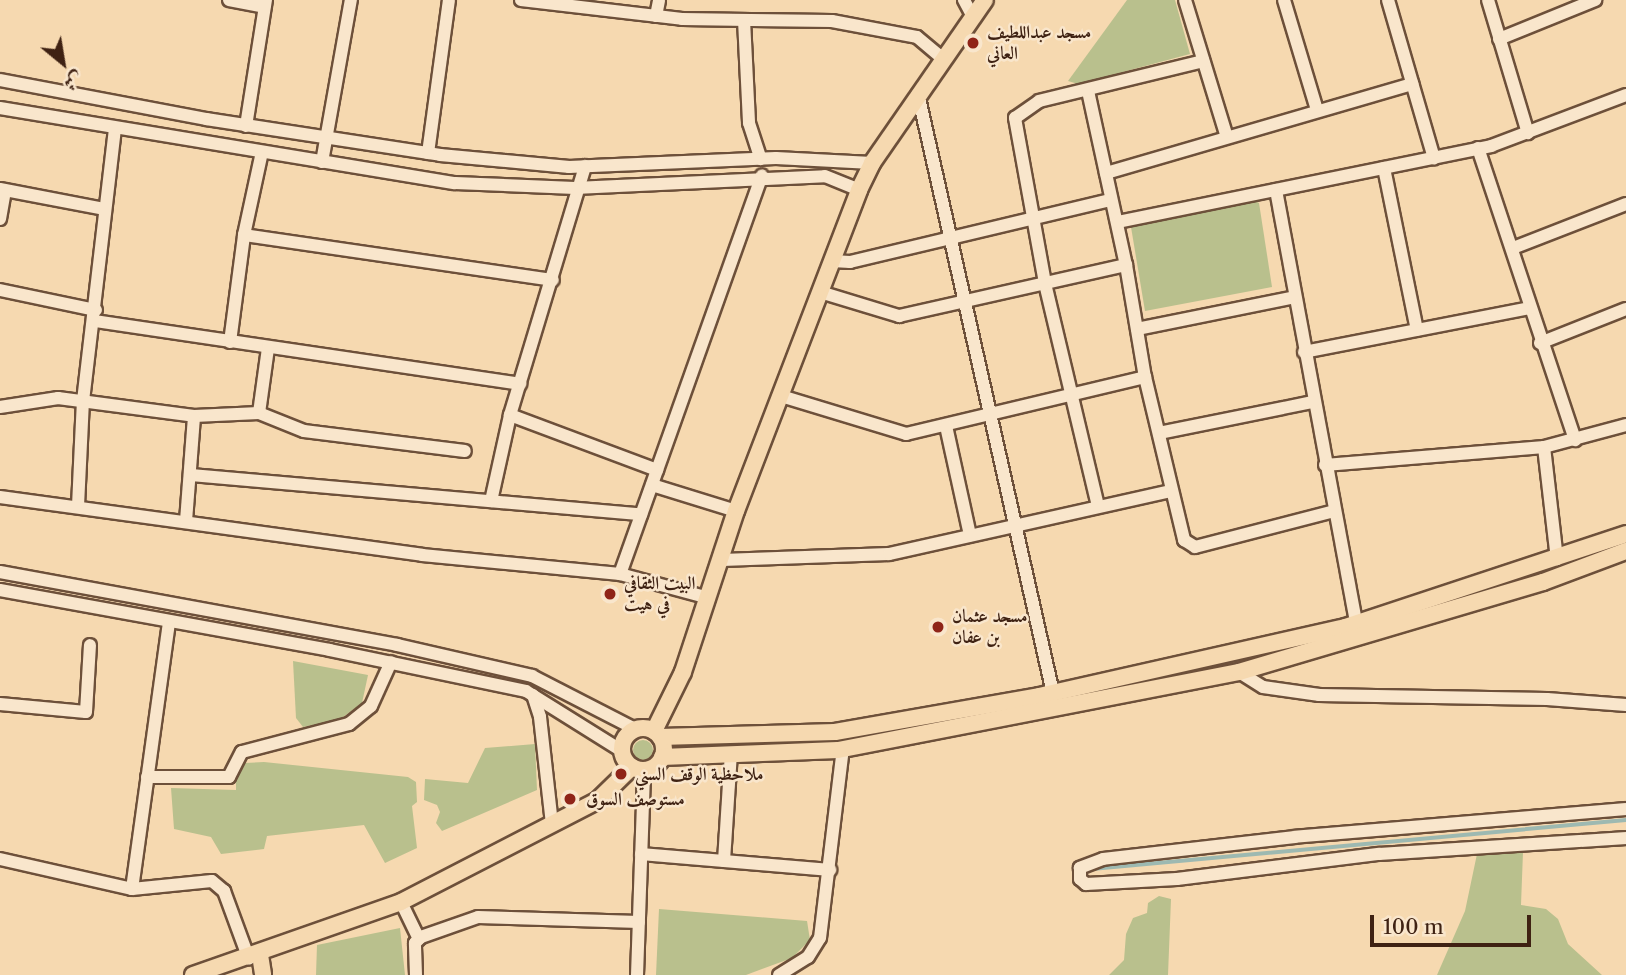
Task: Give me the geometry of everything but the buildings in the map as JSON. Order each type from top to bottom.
[{"type":"main road","points":[[662,757],[657,734],[709,598],[736,511],[859,190],[872,163],[972,15],[985,0]]},
{"type":"main road","points":[[638,768],[622,751],[625,738],[635,729],[657,734],[835,732],[1053,693],[1356,623],[1557,559],[1626,534]]},
{"type":"main road","points":[[200,974],[254,957],[401,902],[605,795],[638,768],[662,757],[843,748],[1239,672],[1543,582],[1626,551]]},
{"type":"main road","points":[[1183,663],[1187,682]]},
{"type":"main road","points":[[254,957],[264,975]]},
{"type":"street","points":[[229,0],[265,3],[246,126]]},
{"type":"street","points":[[322,162],[351,0]]},
{"type":"street","points":[[429,153],[449,0]]},
{"type":"street","points":[[521,0],[656,16],[832,21],[918,37],[943,59]]},
{"type":"street","points":[[656,16],[659,0]]},
{"type":"street","points":[[964,0],[972,15]]},
{"type":"street","points":[[1185,0],[1227,137]]},
{"type":"street","points":[[1284,0],[1317,110]]},
{"type":"street","points":[[1388,0],[1434,158]]},
{"type":"street","points":[[1488,0],[1528,133]]},
{"type":"street","points":[[1499,39],[1595,0]]},
{"type":"street","points":[[744,20],[749,123],[761,159]]},
{"type":"street","points":[[1098,506],[1045,283],[1015,118],[1039,101],[1203,61]]},
{"type":"street","points":[[0,80],[246,126],[429,153],[585,166],[761,159],[872,163]]},
{"type":"street","points":[[1106,173],[1412,84]]},
{"type":"street","points":[[1088,91],[1118,222],[1145,377],[1171,491],[1187,546],[1334,511]]},
{"type":"street","points":[[918,94],[953,239],[1053,693]]},
{"type":"street","points":[[1118,222],[1478,149],[1528,133],[1626,94]]},
{"type":"street","points":[[0,108],[455,183],[582,187],[762,176],[825,176],[859,190]]},
{"type":"street","points":[[78,506],[83,401],[115,128]]},
{"type":"street","points":[[1478,149],[1513,248],[1540,344],[1575,440]]},
{"type":"street","points":[[230,342],[244,235],[262,152]]},
{"type":"street","points":[[491,501],[510,415],[582,187],[585,166]]},
{"type":"street","points":[[1384,168],[1417,330]]},
{"type":"street","points":[[620,575],[762,176]]},
{"type":"street","points":[[0,219],[2,189],[105,209]]},
{"type":"street","points":[[1276,190],[1313,402],[1356,623]]},
{"type":"street","points":[[832,261],[850,262],[1111,200]]},
{"type":"street","points":[[1513,248],[1626,204]]},
{"type":"street","points":[[244,235],[553,280]]},
{"type":"street","points":[[820,292],[899,316],[1126,265]]},
{"type":"street","points":[[0,290],[95,315],[230,342],[520,384]]},
{"type":"street","points":[[1137,329],[1294,297]]},
{"type":"street","points":[[1304,352],[1530,308]]},
{"type":"street","points":[[1540,344],[1626,309]]},
{"type":"street","points":[[259,413],[268,348]]},
{"type":"street","points":[[781,396],[906,434],[946,426],[1070,392],[1145,377]]},
{"type":"street","points":[[0,407],[58,398],[194,415],[259,413],[304,431],[465,451]]},
{"type":"street","points":[[1159,433],[1313,402]]},
{"type":"street","points":[[186,521],[194,415]]},
{"type":"street","points":[[510,415],[657,470]]},
{"type":"street","points":[[1325,465],[1544,447],[1626,425]]},
{"type":"street","points":[[946,426],[970,535]]},
{"type":"street","points":[[1544,447],[1557,559]]},
{"type":"street","points":[[191,475],[641,514]]},
{"type":"street","points":[[652,485],[736,511]]},
{"type":"street","points":[[722,560],[889,554],[1171,491]]},
{"type":"street","points":[[0,497],[422,555],[620,575],[709,598]]},
{"type":"street","points":[[0,572],[397,645],[532,676],[635,729]]},
{"type":"street","points":[[0,590],[391,662],[533,695],[622,751]]},
{"type":"street","points":[[132,889],[169,622]]},
{"type":"street","points":[[0,704],[86,712],[90,645]]},
{"type":"street","points":[[147,778],[229,777],[242,752],[349,724],[371,706],[391,662]]},
{"type":"street","points":[[1239,672],[1263,687],[1319,695],[1547,699],[1626,705]]},
{"type":"street","points":[[533,695],[540,717],[552,824]]},
{"type":"street","points":[[779,975],[808,957],[820,938],[843,748]]},
{"type":"street","points":[[724,861],[731,754]]},
{"type":"street","points":[[637,975],[642,854],[638,768]]},
{"type":"street","points":[[1626,809],[1295,837],[1103,859],[1080,868],[1080,879],[1086,884],[1177,879],[1379,854],[1626,838]]},
{"type":"street","points":[[642,854],[830,870]]},
{"type":"street","points":[[0,859],[132,889],[206,880],[216,884],[226,896],[254,957]]},
{"type":"street","points":[[401,902],[419,939]]},
{"type":"street","points":[[416,975],[415,943],[458,923],[501,915],[639,922]]},
{"type":"green space","points":[[1127,0],[1175,0],[1190,54],[1078,84],[1068,81]]},
{"type":"green space","points":[[1255,201],[1259,203],[1272,287],[1145,311],[1131,227]]},
{"type":"green space","points":[[293,661],[368,675],[362,703],[339,720],[303,727],[296,718]]},
{"type":"green space","points":[[643,740],[650,743],[653,750],[650,757],[643,760],[636,757],[633,750],[636,743]]},
{"type":"green space","points":[[535,744],[537,790],[442,831],[436,823],[440,812],[437,805],[424,800],[425,779],[468,783],[485,748]]},
{"type":"green space","points":[[264,762],[408,777],[416,782],[417,802],[412,806],[417,848],[385,863],[364,825],[267,836],[264,849],[221,854],[211,837],[174,829],[171,788],[236,790],[236,774],[244,763]]},
{"type":"green space","points":[[1519,848],[1523,852],[1521,905],[1546,909],[1558,919],[1568,944],[1602,975],[1437,975],[1465,911],[1477,854]]},
{"type":"green space","points":[[1159,896],[1171,899],[1168,975],[1109,975],[1124,960],[1126,934],[1133,918],[1147,913],[1148,903]]},
{"type":"green space","points":[[659,909],[807,921],[810,940],[792,958],[746,975],[656,975]]},
{"type":"green space","points":[[400,928],[405,975],[316,975],[317,945]]},
{"type":"waterway","points":[[1092,869],[1626,820]]},
{"type":"place","name":"مسجد عبداللطيف العاني","points":[[973,43]]},
{"type":"place","name":"البيت الثقافي في هيت","points":[[610,594]]},
{"type":"place","name":"مسجد عثمان بن عفان","points":[[938,627]]},
{"type":"place","name":"ملاحظية الوقف السني","points":[[621,774]]},
{"type":"place","name":"مستوصف السوق","points":[[570,799]]}]
